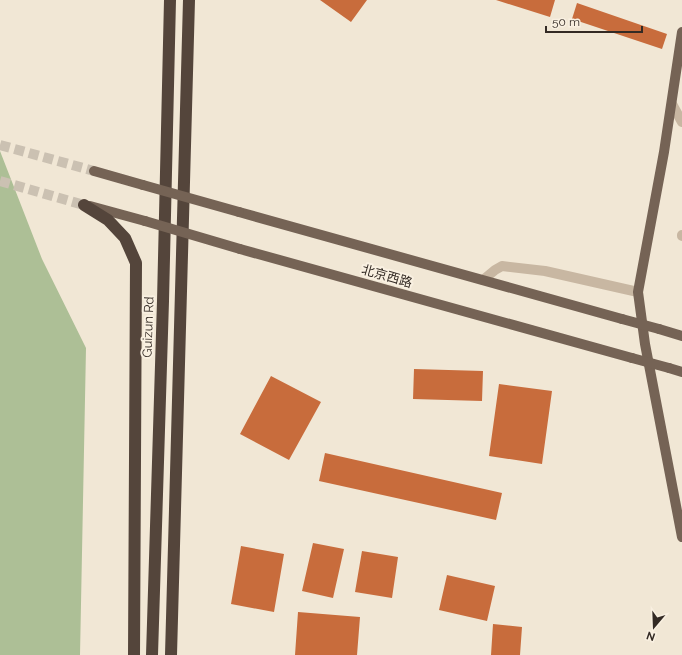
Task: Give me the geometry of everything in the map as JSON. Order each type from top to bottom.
[{"type":"highway","name":"Guizun Rd","points":[[152,655],[163,309],[170,0]]},
{"type":"highway","points":[[171,655],[189,0]]},
{"type":"highway","points":[[84,204],[108,220],[125,238],[136,263],[134,655]]},
{"type":"main road","points":[[682,32],[664,152],[638,292],[645,344],[682,537]]},
{"type":"main road","name":"北京西路","points":[[94,171],[682,336]]},
{"type":"main road","name":"北京西路","points":[[84,204],[682,372]]},
{"type":"street","points":[[672,104],[682,122]]},
{"type":"street","points":[[483,280],[502,266],[545,272],[638,292]]},
{"type":"green space","points":[[0,151],[42,259],[86,348],[80,655],[0,655]]},
{"type":"building","points":[[320,0],[367,0],[351,22]]},
{"type":"building","points":[[496,0],[555,0],[550,17]]},
{"type":"building","points":[[577,3],[667,34],[662,49],[572,19]]},
{"type":"building","points":[[414,369],[483,371],[482,401],[413,399]]},
{"type":"building","points":[[271,376],[321,402],[289,460],[240,434]]},
{"type":"building","points":[[499,384],[552,391],[542,464],[489,456]]},
{"type":"building","points":[[325,453],[502,493],[496,520],[319,481]]},
{"type":"building","points":[[313,543],[344,549],[333,598],[302,591]]},
{"type":"building","points":[[241,546],[284,554],[274,612],[231,604]]},
{"type":"building","points":[[362,551],[398,557],[392,598],[355,592]]},
{"type":"building","points":[[447,575],[495,586],[487,621],[439,610]]},
{"type":"building","points":[[298,612],[360,617],[357,655],[295,655]]},
{"type":"building","points":[[493,624],[522,627],[520,655],[491,655]]},
{"type":"tunnel","points":[[0,145],[94,171]]},
{"type":"tunnel","points":[[0,181],[84,205]]}]
